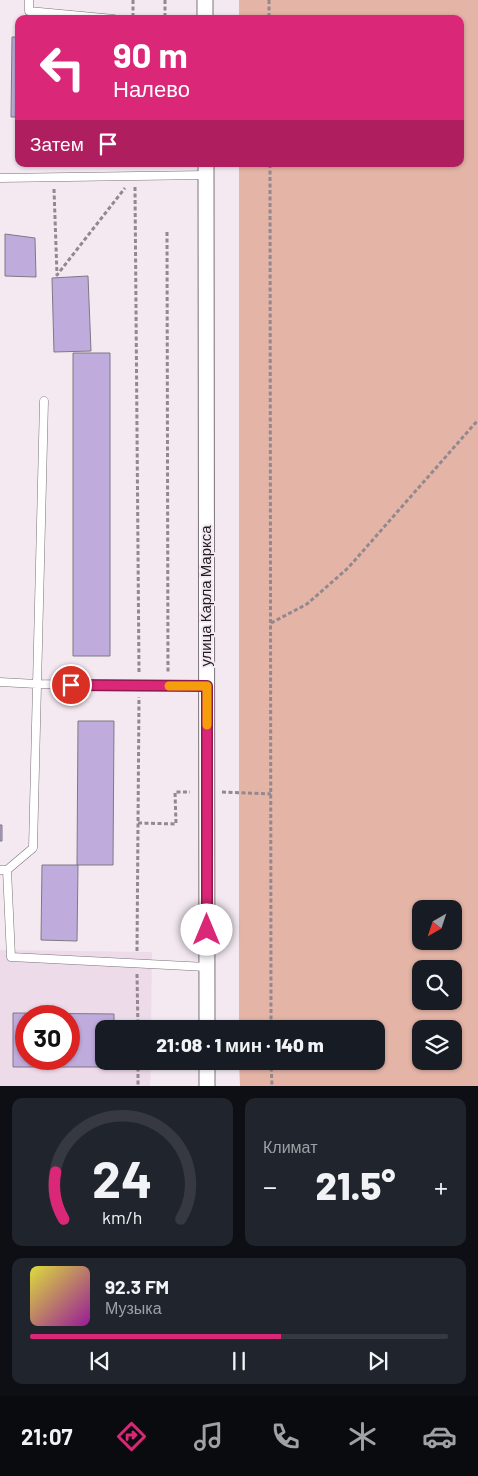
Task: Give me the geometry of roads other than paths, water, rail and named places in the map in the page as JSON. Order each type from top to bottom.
[{"type":"street","points":[[205,0],[205,15]]},
{"type":"street","name":"улица Карла Маркса","points":[[206,170],[207,1020]]},
{"type":"street","points":[[207,1070],[208,1086]]},
{"type":"lane","points":[[29,0],[29,11],[72,15]]},
{"type":"lane","points":[[0,178],[135,176],[206,170]]},
{"type":"lane","points":[[44,401],[34,848],[4,870],[11,958],[207,967]]},
{"type":"lane","points":[[0,682],[207,686]]}]
